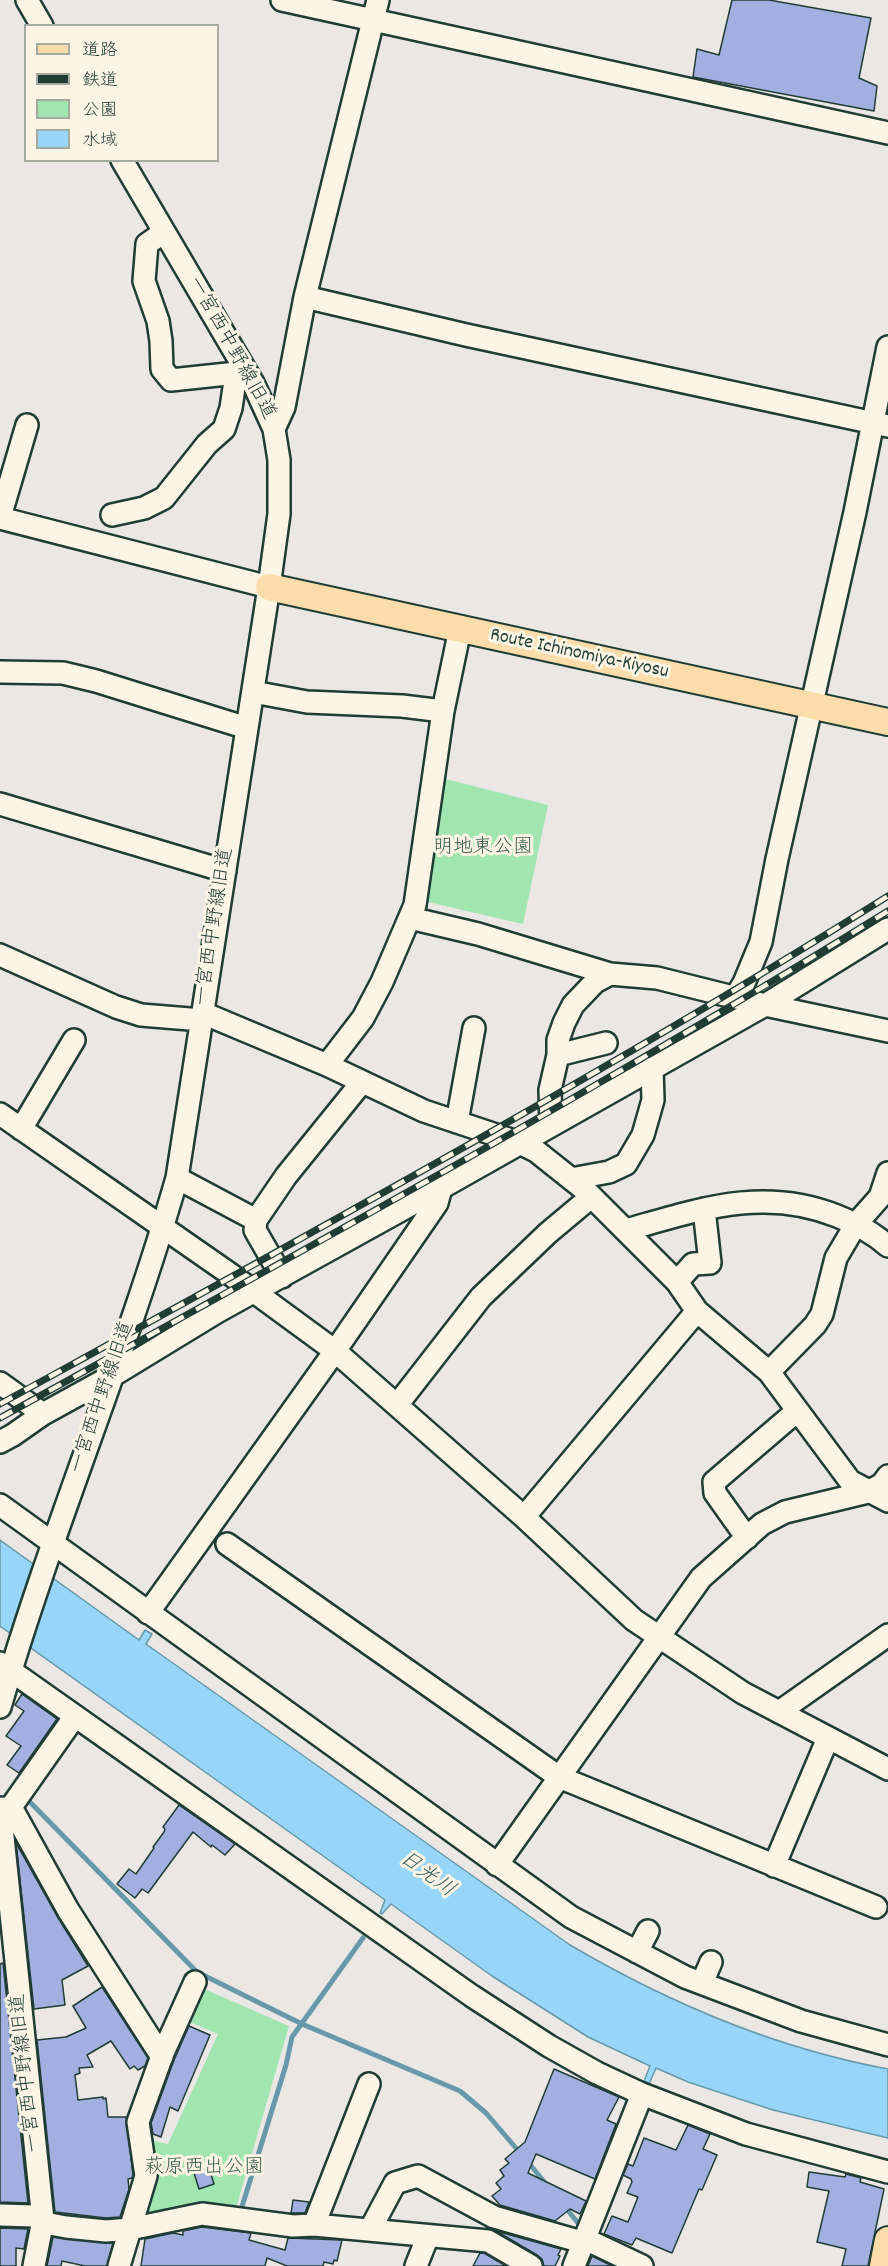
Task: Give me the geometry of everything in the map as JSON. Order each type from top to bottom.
[{"type":"main road","name":"Route Ichinomiya-Kiyosu","points":[[269,587],[888,722]]},
{"type":"main road","points":[[883,2266],[888,2240]]},
{"type":"street","points":[[27,0],[41,24]]},
{"type":"street","points":[[282,0],[376,10],[888,133]]},
{"type":"street","points":[[274,429],[284,407],[305,297],[376,10]]},
{"type":"street","name":"一宮西中野線旧道","points":[[0,1707],[5,1666],[54,1544],[163,1229],[177,1178],[279,514],[279,460],[274,429],[246,372],[123,162]]},
{"type":"street","points":[[164,232],[147,244],[144,281],[158,321],[162,369],[171,380],[246,372]]},
{"type":"street","points":[[305,297],[880,424]]},
{"type":"street","points":[[736,996],[761,942],[777,859],[855,512],[880,424],[888,347]]},
{"type":"street","points":[[112,515],[144,508],[164,498],[207,444],[224,429],[231,408],[235,381],[246,372]]},
{"type":"street","points":[[27,425],[0,518],[269,587]]},
{"type":"street","points":[[327,1065],[363,1018],[382,982],[415,905],[443,711],[460,629]]},
{"type":"street","points":[[0,672],[63,674],[96,681],[247,728]]},
{"type":"street","points":[[253,692],[307,702],[402,706],[443,711]]},
{"type":"street","points":[[0,804],[225,871]]},
{"type":"street","points":[[410,918],[478,934],[610,974],[657,978],[765,1005],[888,1031]]},
{"type":"street","points":[[0,1442],[13,1436],[43,1414],[112,1376],[217,1312],[765,1005],[888,929]]},
{"type":"street","points":[[0,955],[124,1010],[141,1015],[202,1017],[327,1065],[424,1111],[520,1143],[536,1151],[571,1179],[626,1230],[677,1282],[697,1311],[769,1372],[850,1481],[888,1501]]},
{"type":"street","points":[[551,1125],[550,1090],[558,1055],[558,1040],[573,1005],[595,982],[610,974]]},
{"type":"street","points":[[457,1122],[474,1028]]},
{"type":"street","points":[[21,1129],[74,1040]]},
{"type":"street","points":[[558,1055],[606,1043]]},
{"type":"street","points":[[571,1179],[609,1172],[626,1164],[646,1126],[653,1100],[652,1068]]},
{"type":"street","points":[[282,1277],[255,1230],[256,1220],[286,1176],[362,1082]]},
{"type":"street","points":[[0,1114],[254,1292],[334,1351],[524,1517],[634,1620],[743,1693],[888,1769]]},
{"type":"street","points":[[769,1372],[815,1325],[822,1314],[836,1258],[856,1224],[880,1197],[888,1173]]},
{"type":"street","points":[[177,1178],[256,1220]]},
{"type":"street","points":[[148,1613],[437,1203],[441,1188]]},
{"type":"street","points":[[397,1405],[481,1297],[548,1233],[591,1197]]},
{"type":"street","points":[[626,1230],[704,1209],[756,1200],[794,1202],[823,1210],[856,1224],[888,1246]]},
{"type":"street","points":[[677,1282],[693,1264],[710,1263],[704,1209]]},
{"type":"street","points":[[524,1517],[697,1311]]},
{"type":"street","points":[[0,1383],[43,1414]]},
{"type":"street","points":[[747,1538],[715,1493],[714,1482],[797,1412]]},
{"type":"street","points":[[497,1864],[701,1578],[762,1524],[785,1512],[868,1492],[882,1484],[888,1476]]},
{"type":"street","points":[[0,1505],[571,1917],[685,1977],[801,2021],[888,2045]]},
{"type":"street","points":[[226,1544],[559,1778],[876,1907]]},
{"type":"street","points":[[779,1712],[888,1635]]},
{"type":"street","points":[[5,1666],[472,1996],[549,2046],[597,2073],[642,2094],[746,2134],[888,2172]]},
{"type":"street","points":[[75,1716],[4,1808],[162,2057]]},
{"type":"street","points":[[774,1866],[828,1738]]},
{"type":"street","name":"一宮西中野線旧道","points":[[4,1808],[7,1940],[43,2220],[34,2266]]},
{"type":"street","points":[[637,1952],[648,1931]]},
{"type":"street","points":[[702,1983],[711,1962]]},
{"type":"street","points":[[119,2266],[146,2176],[138,2122],[162,2057],[195,1982]]},
{"type":"street","points":[[314,2225],[369,2084]]},
{"type":"street","points":[[574,2266],[642,2094]]},
{"type":"street","points":[[370,2230],[395,2183],[418,2176],[494,2217],[583,2240],[642,2266]]},
{"type":"street","points":[[0,2215],[34,2216],[66,2228],[106,2231],[130,2229],[202,2214],[293,2226],[314,2225],[488,2241],[531,2266]]},
{"type":"street","points":[[416,2266],[428,2236]]},
{"type":"green space","name":"明地東公園","points":[[438,777],[548,805],[523,924],[419,900]]},
{"type":"green space","name":"萩原西出公園","points":[[202,1988],[289,2026],[235,2212],[137,2222],[146,2139],[168,2144],[218,2034],[187,2021]]},
{"type":"water","name":"日光川","points":[[0,1540],[139,1640],[145,1630],[152,1634],[146,1644],[570,1945],[645,1986],[723,2021],[804,2049],[888,2069],[888,2138],[773,2110],[688,2082],[656,2068],[649,2084],[644,2081],[650,2066],[588,2037],[492,1976],[391,1904],[382,1914],[380,1913],[385,1900],[0,1626]]},
{"type":"building","points":[[732,0],[769,0],[871,18],[859,78],[877,86],[874,111],[693,77],[697,49],[719,55]]},
{"type":"building","points":[[22,1694],[57,1719],[19,1773],[7,1765],[21,1746],[6,1736],[24,1711],[15,1705]]},
{"type":"building","points":[[179,1805],[235,1844],[225,1855],[193,1832],[148,1893],[142,1889],[135,1898],[117,1884],[129,1869],[136,1874],[164,1832],[163,1827]]},
{"type":"building","points":[[16,1843],[88,1966],[62,1980],[65,2005],[34,2009]]},
{"type":"building","points":[[3,1963],[28,2203],[0,2202],[0,1964]]},
{"type":"building","points":[[102,1987],[148,2058],[145,2066],[138,2070],[134,2066],[130,2069],[111,2041],[87,2055],[93,2067],[79,2068],[80,2073],[75,2075],[78,2100],[106,2098],[108,2117],[126,2117],[133,2175],[128,2179],[129,2189],[120,2217],[106,2218],[55,2212],[37,2040],[66,2037],[86,2028],[73,2006]]},
{"type":"building","points":[[189,2026],[210,2035],[178,2111],[170,2107],[161,2137],[153,2134],[151,2123]]},
{"type":"building","points":[[554,2069],[619,2097],[607,2120],[616,2124],[595,2179],[536,2154],[528,2173],[586,2201],[580,2214],[570,2209],[555,2221],[500,2205],[492,2196],[501,2189],[496,2183],[504,2176],[500,2170],[509,2163],[505,2159],[525,2142]]},
{"type":"building","points":[[688,2125],[710,2134],[703,2149],[717,2155],[702,2190],[699,2189],[672,2253],[636,2238],[632,2245],[604,2234],[612,2216],[628,2222],[638,2197],[627,2193],[632,2182],[623,2175],[628,2164],[633,2166],[644,2138],[676,2150]]},
{"type":"building","points":[[209,2168],[214,2184],[199,2189],[194,2173]]},
{"type":"building","points":[[809,2172],[845,2177],[846,2174],[861,2178],[860,2182],[884,2189],[868,2266],[842,2266],[846,2249],[817,2242],[829,2191],[807,2187]]},
{"type":"building","points":[[293,2200],[309,2202],[305,2213],[291,2213]]},
{"type":"building","points":[[202,2227],[251,2233],[249,2240],[285,2250],[288,2238],[342,2240],[337,2261],[334,2260],[333,2264],[324,2262],[323,2266],[287,2266],[267,2258],[265,2266],[141,2266],[145,2239],[173,2233],[183,2235],[183,2231]]},
{"type":"building","points":[[0,2228],[28,2229],[24,2249],[16,2248],[16,2266],[0,2266]]},
{"type":"building","points":[[496,2231],[561,2249],[558,2255],[560,2256],[555,2266],[544,2266],[542,2259],[537,2255]]},
{"type":"building","points":[[53,2237],[113,2243],[107,2266],[85,2266],[62,2261],[61,2266],[47,2266]]},
{"type":"building","points":[[480,2253],[484,2253],[506,2266],[473,2266]]},
{"type":"building","points":[[592,2256],[612,2266],[588,2266]]},
{"type":"waterway","points":[[25,1797],[197,1972],[302,2024],[460,2091],[486,2113],[521,2154]]},
{"type":"waterway","points":[[240,2213],[286,2065],[292,2037],[363,1938]]},
{"type":"waterway","points":[[527,2161],[546,2184]]},
{"type":"waterway","points":[[565,2207],[582,2228]]},
{"type":"railway","points":[[0,1404],[559,1093],[888,896]]},
{"type":"railway","points":[[0,1418],[558,1107],[888,911]]}]
